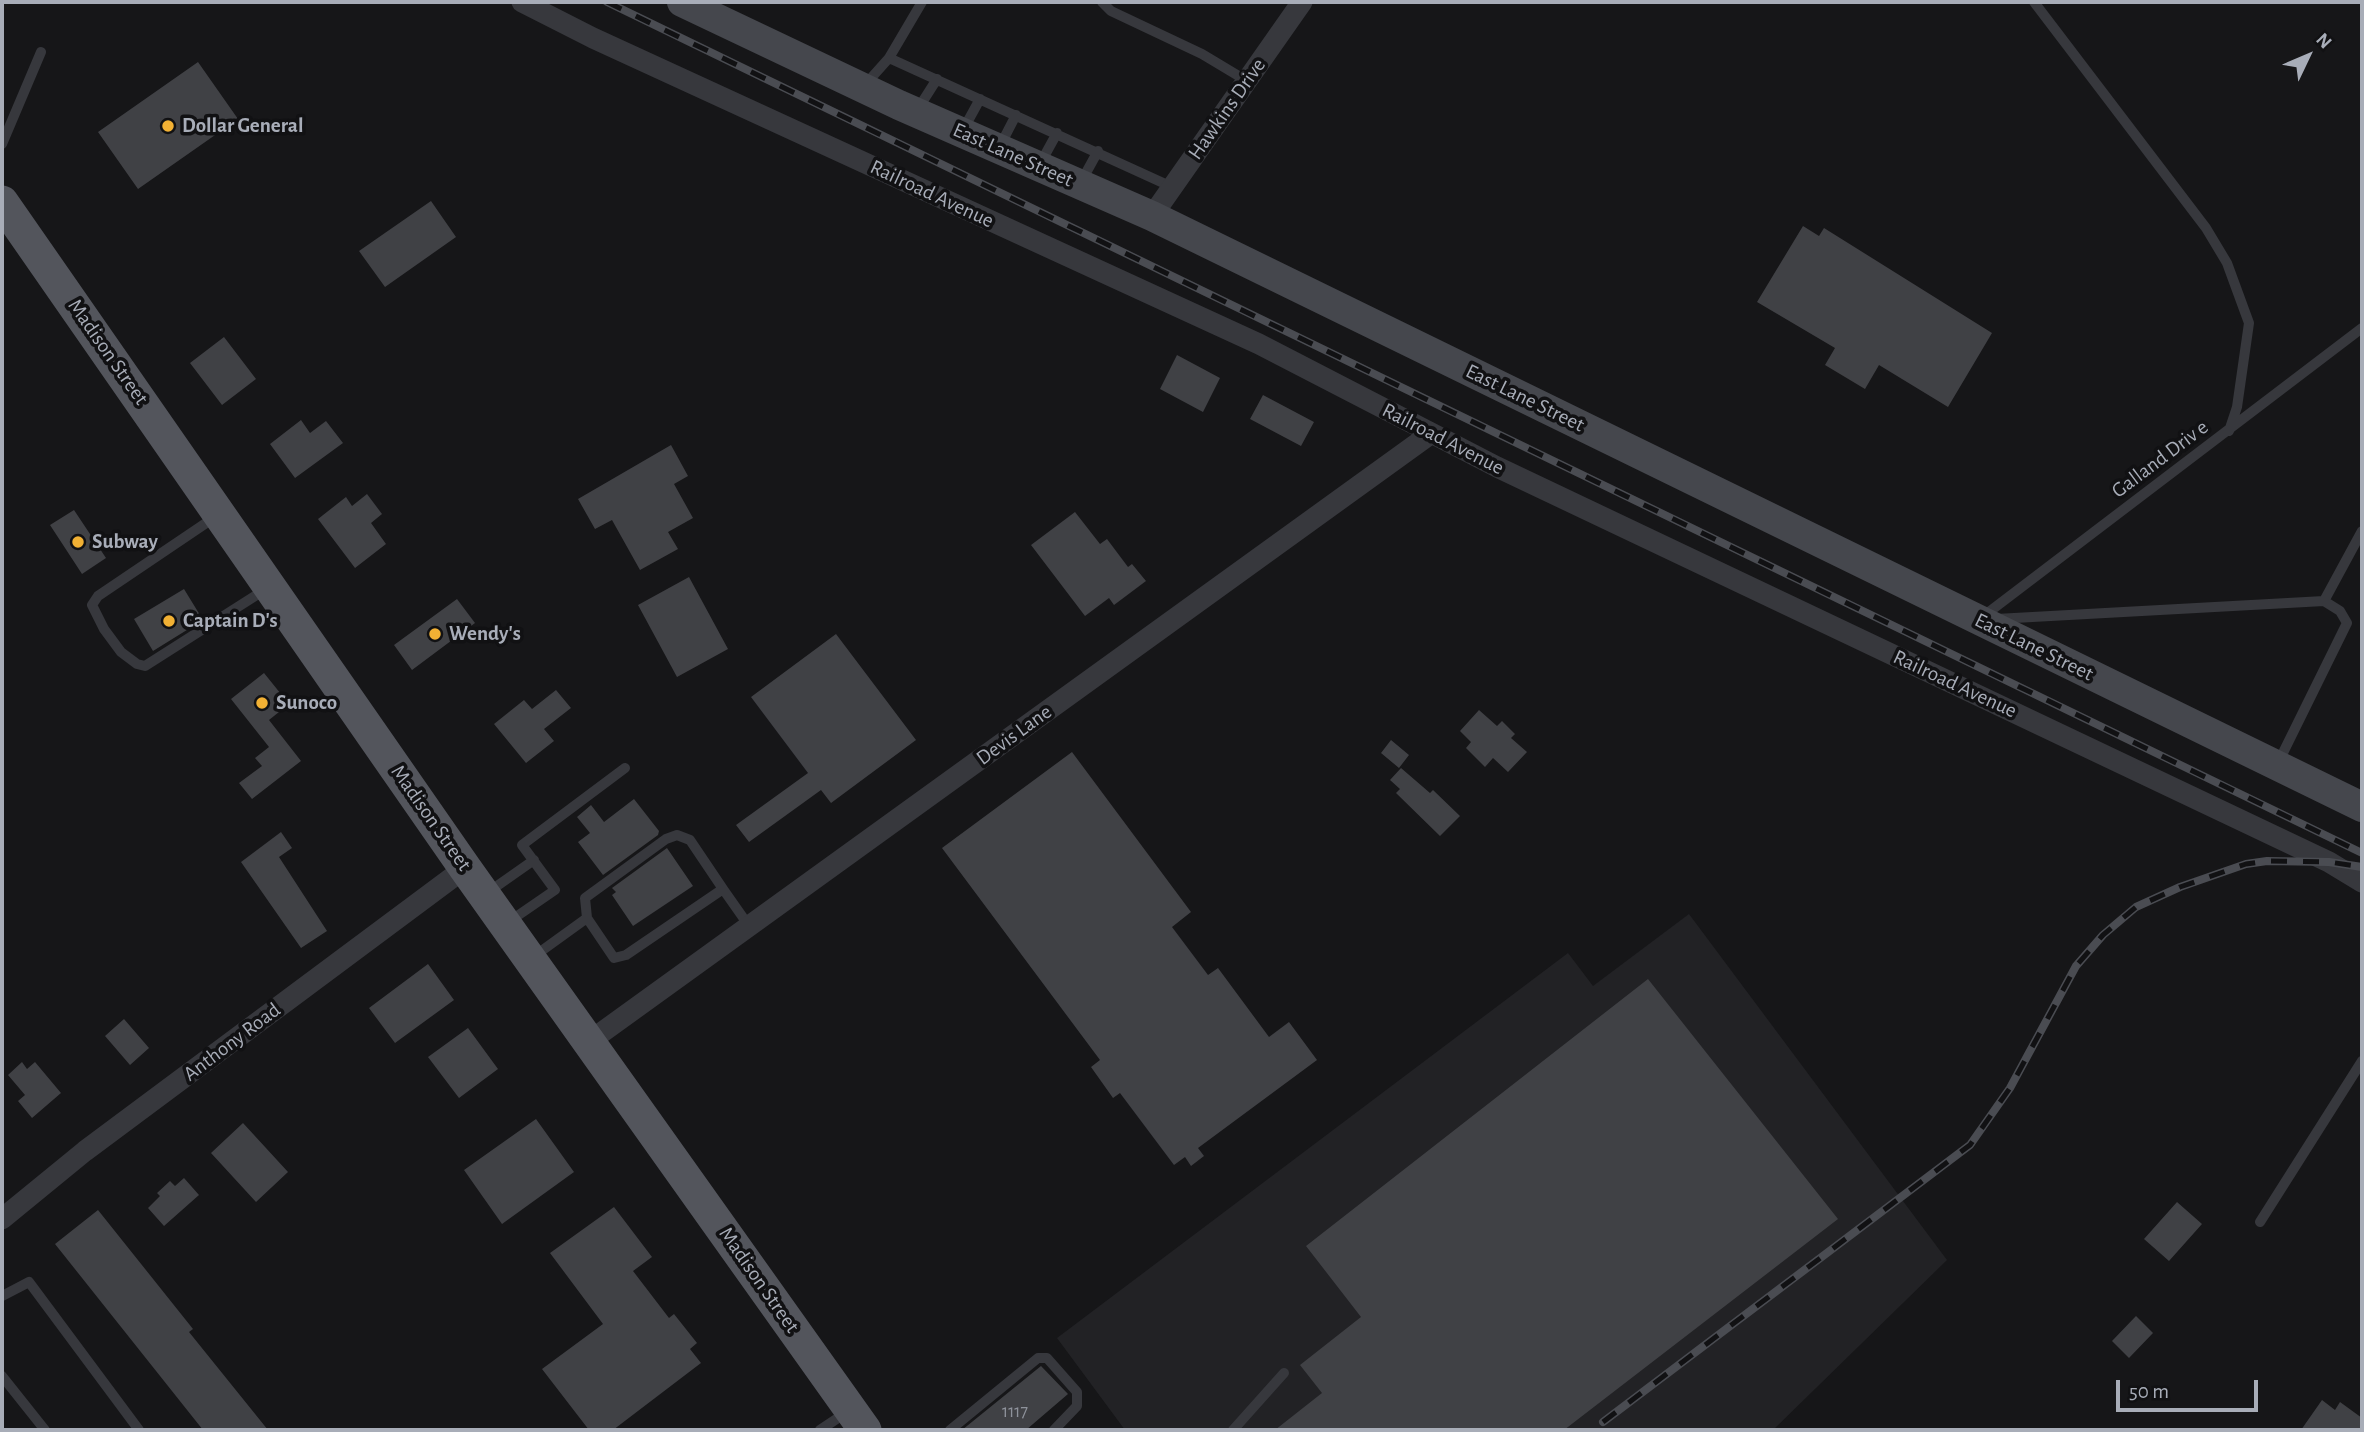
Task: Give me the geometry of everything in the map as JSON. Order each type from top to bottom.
[{"type":"main road","name":"Madison Street","points":[[2,202],[465,868],[858,1420]]},
{"type":"street","name":"Railroad Avenue","points":[[522,2],[593,38],[1259,344],[1421,429],[2316,856],[2362,882]]},
{"type":"street","name":"East Lane Street","points":[[682,2],[916,113],[1152,215],[2362,807]]},
{"type":"street","name":"Hawkins Drive","points":[[1152,215],[1302,2]]},
{"type":"street","name":"Devis Lane","points":[[590,1041],[1429,435],[1421,429]]},
{"type":"street","name":"Anthony Road","points":[[2,1219],[85,1151],[465,868]]},
{"type":"lane","points":[[863,88],[889,58],[922,2]]},
{"type":"lane","points":[[1102,2],[1111,11],[1202,54],[1247,80]]},
{"type":"lane","points":[[2034,2],[2206,228],[2227,263],[2249,323],[2237,407],[2229,431]]},
{"type":"lane","points":[[2,144],[41,52]]},
{"type":"lane","points":[[889,58],[1172,187]]},
{"type":"lane","points":[[916,113],[937,79]]},
{"type":"lane","points":[[962,133],[980,99]]},
{"type":"lane","points":[[999,149],[1016,115]]},
{"type":"lane","points":[[1039,166],[1057,133]]},
{"type":"lane","points":[[1080,184],[1098,151]]},
{"type":"lane","name":"Galland Driv e","points":[[1979,620],[2362,328]]},
{"type":"lane","points":[[220,513],[98,596],[92,605],[104,629],[121,652],[137,664],[145,666],[270,586]]},
{"type":"lane","points":[[2324,601],[2362,531]]},
{"type":"lane","points":[[1979,620],[2324,601],[2340,611],[2347,622],[2277,765]]},
{"type":"lane","points":[[506,925],[555,890],[522,845],[625,768]]},
{"type":"lane","points":[[723,889],[626,955],[614,958],[587,918],[585,898],[666,839],[677,835],[690,840],[749,926]]},
{"type":"lane","points":[[485,895],[534,860]]},
{"type":"lane","points":[[530,959],[587,918]]},
{"type":"lane","points":[[2260,1222],[2362,1061]]},
{"type":"lane","points":[[2,1296],[29,1282],[139,1430]]},
{"type":"lane","points":[[950,1430],[1038,1358],[1047,1358],[1077,1392],[1077,1406],[1069,1419],[1054,1430]]},
{"type":"lane","points":[[1233,1430],[1284,1373]]},
{"type":"lane","points":[[2,1376],[45,1430]]},
{"type":"lane","points":[[820,1430],[858,1420]]},
{"type":"shaded area","points":[[1689,914],[1947,1260],[1773,1430],[1125,1430],[1057,1338],[1568,953],[1593,986]]},
{"type":"building","name":"Dollar General","points":[[198,62],[238,119],[138,189],[98,132]]},
{"type":"building","points":[[431,201],[456,237],[385,287],[359,251]]},
{"type":"building","points":[[1803,226],[1819,236],[1824,228],[1992,333],[1948,407],[1879,365],[1865,389],[1825,365],[1835,348],[1757,302]]},
{"type":"building","points":[[224,337],[256,379],[222,405],[190,363]]},
{"type":"building","points":[[1177,355],[1220,378],[1203,412],[1160,389]]},
{"type":"building","points":[[1263,395],[1314,422],[1301,446],[1250,419]]},
{"type":"building","points":[[301,420],[310,433],[326,421],[343,443],[295,478],[270,444]]},
{"type":"building","points":[[671,445],[688,476],[674,484],[693,518],[668,532],[678,549],[640,570],[612,520],[595,529],[578,499]]},
{"type":"building","points":[[367,494],[382,514],[371,523],[386,544],[355,568],[318,519],[346,497],[352,506]]},
{"type":"building","name":"Subway","points":[[74,510],[106,558],[82,574],[50,525]]},
{"type":"building","points":[[1075,512],[1100,544],[1107,539],[1128,567],[1132,564],[1146,581],[1114,605],[1109,598],[1085,616],[1031,545]]},
{"type":"building","points":[[689,577],[728,649],[677,677],[638,605]]},
{"type":"building","name":"Captain D's","points":[[184,589],[203,620],[153,651],[134,619]]},
{"type":"building","name":"Wendy's","points":[[457,599],[475,623],[412,670],[394,645]]},
{"type":"building","points":[[836,634],[916,740],[831,803],[821,790],[749,842],[736,825],[808,773],[751,697]]},
{"type":"building","points":[[264,673],[289,704],[269,720],[301,761],[252,799],[239,783],[262,766],[255,758],[269,747],[231,699]]},
{"type":"building","points":[[556,690],[571,708],[544,729],[554,741],[526,763],[494,724],[524,700],[532,709]]},
{"type":"building","points":[[1479,710],[1497,726],[1502,721],[1515,734],[1511,738],[1527,752],[1508,772],[1493,758],[1485,767],[1466,748],[1471,742],[1460,731]]},
{"type":"building","points":[[1391,740],[1409,755],[1399,768],[1381,753]]},
{"type":"building","points":[[1072,752],[1191,912],[1172,927],[1208,975],[1218,968],[1269,1037],[1289,1022],[1317,1060],[1198,1148],[1204,1156],[1191,1166],[1185,1157],[1174,1165],[1120,1093],[1113,1098],[1091,1067],[1100,1060],[942,848]]},
{"type":"building","points":[[1401,768],[1430,793],[1433,790],[1460,816],[1440,836],[1396,793],[1400,789],[1390,780]]},
{"type":"building","points":[[634,799],[659,831],[658,835],[603,875],[578,842],[590,833],[577,817],[591,805],[604,822]]},
{"type":"building","points":[[281,832],[292,848],[279,857],[327,931],[301,948],[241,862]]},
{"type":"building","points":[[667,848],[693,886],[633,926],[612,895],[616,892],[612,888]]},
{"type":"building","points":[[428,964],[454,1000],[395,1043],[369,1008]]},
{"type":"building","points":[[1648,979],[1838,1219],[1564,1430],[1275,1430],[1322,1393],[1300,1365],[1361,1317],[1306,1246]]},
{"type":"building","points":[[124,1019],[149,1048],[130,1065],[105,1036]]},
{"type":"building","points":[[468,1028],[498,1069],[459,1098],[428,1057]]},
{"type":"building","points":[[22,1062],[27,1069],[35,1062],[61,1093],[32,1118],[18,1101],[25,1095],[8,1075]]},
{"type":"building","points":[[536,1119],[574,1172],[502,1224],[464,1170]]},
{"type":"building","points":[[243,1123],[288,1172],[256,1202],[211,1153]]},
{"type":"building","points":[[184,1178],[199,1195],[164,1226],[148,1208],[160,1196],[157,1193],[170,1181],[175,1186]]},
{"type":"building","points":[[2177,1202],[2202,1224],[2169,1261],[2144,1239]]},
{"type":"building","points":[[614,1207],[652,1257],[633,1271],[669,1318],[674,1314],[697,1343],[690,1349],[701,1363],[613,1430],[589,1430],[542,1369],[603,1324],[550,1253]]},
{"type":"building","points":[[98,1210],[193,1329],[189,1332],[268,1430],[203,1430],[55,1244]]},
{"type":"building","points":[[2136,1316],[2153,1333],[2129,1358],[2112,1341]]},
{"type":"building","points":[[1041,1366],[1068,1394],[1026,1430],[962,1430]]},
{"type":"building","points":[[2322,1400],[2335,1410],[2340,1402],[2362,1418],[2362,1430],[2301,1430]]},
{"type":"railway","points":[[607,2],[2362,853]]},
{"type":"railway","points":[[1603,1422],[1970,1145],[2010,1088],[2076,966],[2103,935],[2136,907],[2180,887],[2246,864],[2267,861],[2329,862],[2362,867]]},
{"type":"place","name":"Dollar General","points":[[168,126]]},
{"type":"place","name":"Subway","points":[[78,542]]},
{"type":"place","name":"Captain D's","points":[[169,621]]},
{"type":"place","name":"Wendy's","points":[[435,634]]},
{"type":"place","name":"Sunoco","points":[[262,703]]}]
